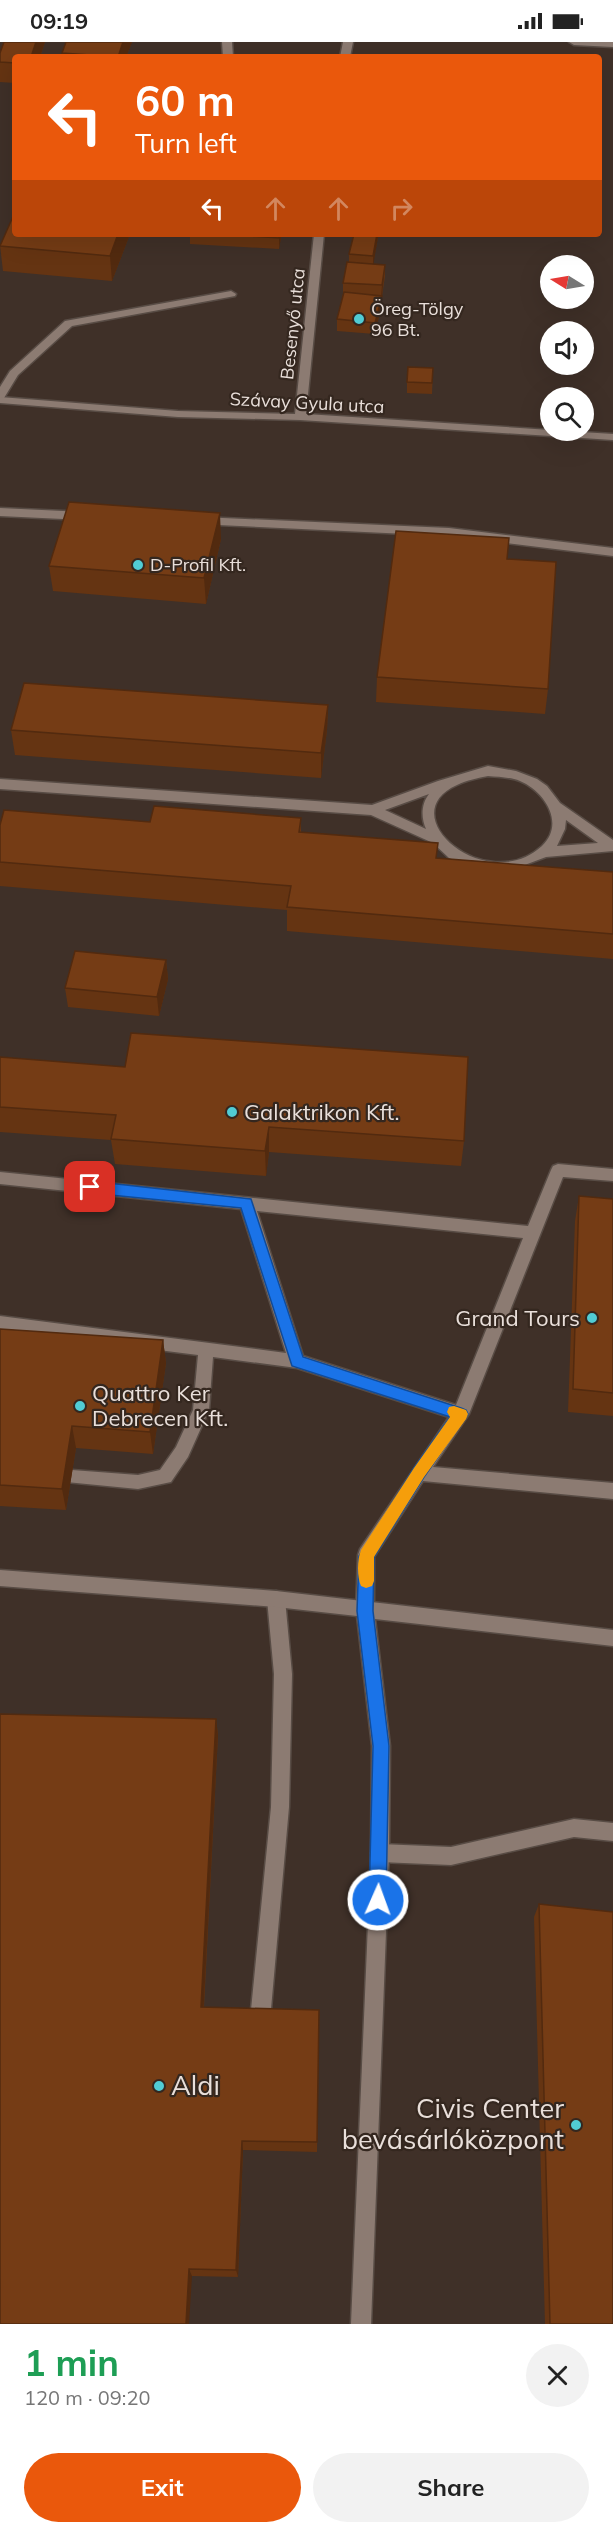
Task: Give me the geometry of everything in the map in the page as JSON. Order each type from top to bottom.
[{"type":"street","points":[[574,42],[613,44]]},
{"type":"street","name":"Besenyő utca","points":[[300,417],[319,237]]},
{"type":"street","points":[[0,398],[14,373],[69,322],[231,294]]},
{"type":"street","name":"Szávay Gyula utca","points":[[0,398],[178,414],[300,417],[613,437]]},
{"type":"street","points":[[0,513],[94,517]]},
{"type":"street","points":[[189,521],[449,532],[613,552]]},
{"type":"street","points":[[372,810],[467,774],[488,771],[510,773],[531,781],[547,792],[557,807],[613,846]]},
{"type":"street","points":[[435,839],[428,825],[428,810],[435,795],[448,782]]},
{"type":"street","points":[[0,784],[372,810],[435,839],[457,856],[487,866],[509,866],[528,861],[545,852],[613,846]]},
{"type":"street","points":[[545,852],[555,839],[560,823],[557,807]]},
{"type":"street","points":[[361,2324],[380,1853],[381,1746],[365,1611],[366,1556],[419,1473],[461,1414],[558,1170],[613,1175]]},
{"type":"street","points":[[0,1178],[533,1233]]},
{"type":"street","points":[[247,1203],[297,1361]]},
{"type":"street","points":[[0,1323],[297,1361],[461,1414]]},
{"type":"street","points":[[72,1477],[138,1482],[165,1477],[182,1452],[201,1410],[206,1350]]},
{"type":"street","points":[[419,1473],[613,1491]]},
{"type":"street","points":[[0,1578],[276,1599],[613,1638]]},
{"type":"street","points":[[260,2020],[280,1796],[283,1674],[276,1599]]},
{"type":"street","points":[[380,1853],[451,1856],[574,1828],[613,1832]]},
{"type":"building","points":[[4,42],[36,42],[32,54],[12,54],[12,63],[0,62]]},
{"type":"building","points":[[66,42],[123,42],[119,54],[62,53]]},
{"type":"building","points":[[12,219],[12,237],[117,237],[110,256],[0,246]]},
{"type":"building","points":[[353,237],[376,237],[373,256],[349,254]]},
{"type":"building","points":[[347,262],[385,265],[382,285],[343,283]]},
{"type":"building","points":[[344,292],[382,296],[375,323],[337,319]]},
{"type":"building","points":[[408,367],[433,368],[432,383],[407,382]]},
{"type":"building","points":[[69,502],[220,513],[204,578],[49,566]]},
{"type":"building","points":[[396,531],[509,538],[507,559],[556,562],[548,689],[377,677]]},
{"type":"building","points":[[24,683],[328,705],[321,753],[11,730]]},
{"type":"building","points":[[154,806],[301,818],[299,832],[438,843],[436,858],[613,872],[613,934],[287,907],[291,886],[0,862],[0,825],[4,810],[150,822]]},
{"type":"building","points":[[75,951],[166,960],[157,997],[65,988]]},
{"type":"building","name":"Galaktrikon Kft.","points":[[131,1033],[468,1057],[464,1141],[269,1127],[265,1151],[111,1139],[116,1115],[0,1107],[0,1057],[125,1067]]},
{"type":"building","name":"Grand Tours","points":[[579,1196],[613,1199],[613,1393],[573,1389]]},
{"type":"building","name":"Quattro Ker Debrecen Kft.","points":[[0,1329],[163,1340],[150,1432],[72,1426],[62,1489],[0,1485]]},
{"type":"building","name":"Aldi","points":[[0,1714],[216,1719],[201,2007],[319,2010],[317,2142],[242,2141],[236,2270],[189,2269],[186,2324],[0,2324]]},
{"type":"building","name":"Civis Center bevásárlóközpont","points":[[539,1904],[613,1912],[613,2324],[550,2324]]},
{"type":"slow traffic","points":[[366,1581],[366,1556],[419,1473],[461,1414],[454,1412]]},
{"type":"place","name":"Öreg-Tölgy 96 Bt.","points":[[359,319]]},
{"type":"place","name":"D-Profil Kft.","points":[[138,565]]},
{"type":"place","name":"Galaktrikon Kft.","points":[[232,1112]]},
{"type":"place","name":"Grand Tours","points":[[592,1318]]},
{"type":"place","name":"Quattro Ker Debrecen Kft.","points":[[80,1406]]},
{"type":"place","name":"Aldi","points":[[159,2086]]},
{"type":"place","name":"Civis Center bevásárlóközpont","points":[[576,2125]]},
{"type":"route","points":[[90,1187],[247,1203],[297,1361],[461,1414],[419,1473],[366,1556],[365,1611],[381,1746],[378,1900]]}]
